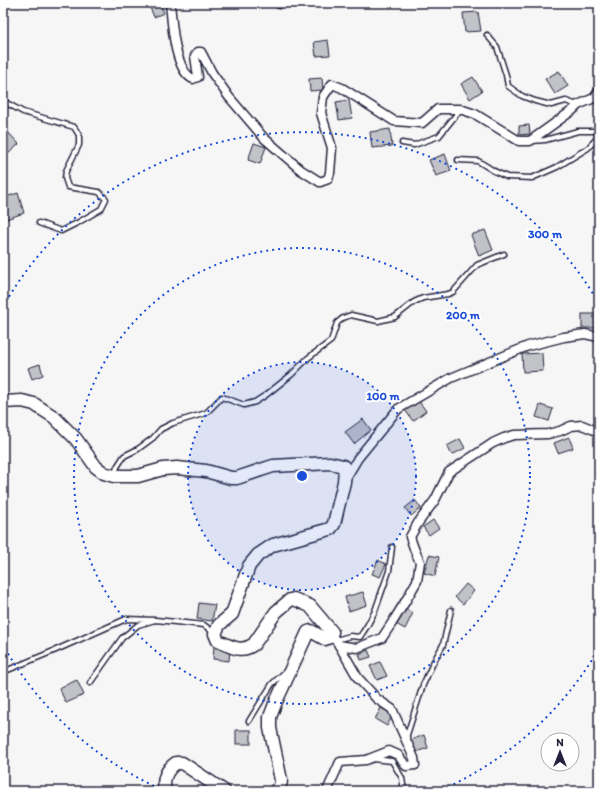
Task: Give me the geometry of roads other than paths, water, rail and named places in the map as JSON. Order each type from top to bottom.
[{"type":"street","points":[[170,3],[174,41],[180,64],[189,77],[193,79],[198,77],[195,56],[198,52],[201,52],[212,73],[229,97],[264,138],[301,170],[320,182],[328,179],[330,173],[332,148],[321,113],[323,96],[332,84],[342,88],[394,121],[422,123],[438,110],[460,110],[475,114],[519,141],[530,141],[578,105],[594,98],[599,91]]},
{"type":"street","points":[[344,482],[358,458],[398,409],[451,378],[528,346],[564,337],[586,334],[599,337]]},
{"type":"street","points":[[3,402],[22,401],[34,404],[54,417],[76,439],[96,467],[104,473],[114,476],[138,476],[163,469],[177,468],[206,471],[231,478],[237,478],[273,466],[330,463],[343,466],[345,468],[344,482],[334,524],[330,529],[273,544],[258,555],[249,566],[232,614],[219,625],[215,634],[218,641],[234,647],[243,650],[250,647],[254,644],[276,612],[290,600],[294,599],[310,606],[332,632],[335,641],[358,678],[378,699],[392,709],[414,758],[415,765],[406,766],[398,755],[389,751],[371,759],[340,762],[327,791]]},
{"type":"street","points":[[275,791],[281,785],[281,780],[270,728],[270,717],[308,632],[311,631],[325,639],[357,648],[382,638],[417,581],[420,562],[410,537],[418,523],[435,500],[450,472],[493,443],[514,435],[548,434],[582,424],[599,432]]},
{"type":"street","points":[[166,790],[166,775],[170,768],[176,763],[182,763],[224,791]]},
{"type":"lane","points":[[487,35],[497,47],[508,86],[522,96],[535,102],[551,105],[566,102],[578,105]]},
{"type":"lane","points":[[3,101],[23,112],[74,127],[79,135],[79,145],[66,171],[65,178],[68,187],[100,192],[106,199],[101,209],[61,231],[39,223]]},
{"type":"lane","points":[[402,144],[414,145],[439,136],[460,110]]},
{"type":"lane","points":[[458,160],[478,161],[507,177],[532,178],[557,167],[588,148],[598,137],[596,131],[578,131],[545,140],[530,141]]},
{"type":"lane","points":[[114,476],[117,467],[124,456],[143,446],[161,429],[173,423],[206,413],[222,397],[244,405],[255,402],[266,395],[291,375],[308,358],[331,341],[337,323],[343,318],[351,315],[378,321],[395,317],[414,302],[423,298],[453,292],[477,264],[504,254]]},
{"type":"lane","points":[[335,641],[350,636],[360,636],[367,626],[375,611],[389,571],[392,547]]},
{"type":"lane","points":[[405,739],[423,685],[443,645],[451,610]]},
{"type":"lane","points":[[3,672],[126,619],[155,620],[204,625],[215,634]]},
{"type":"lane","points":[[90,683],[122,638],[138,625],[155,620]]},
{"type":"lane","points":[[249,721],[272,684],[294,664]]},
{"type":"lane","points":[[371,759],[392,761],[402,778],[404,791]]}]
